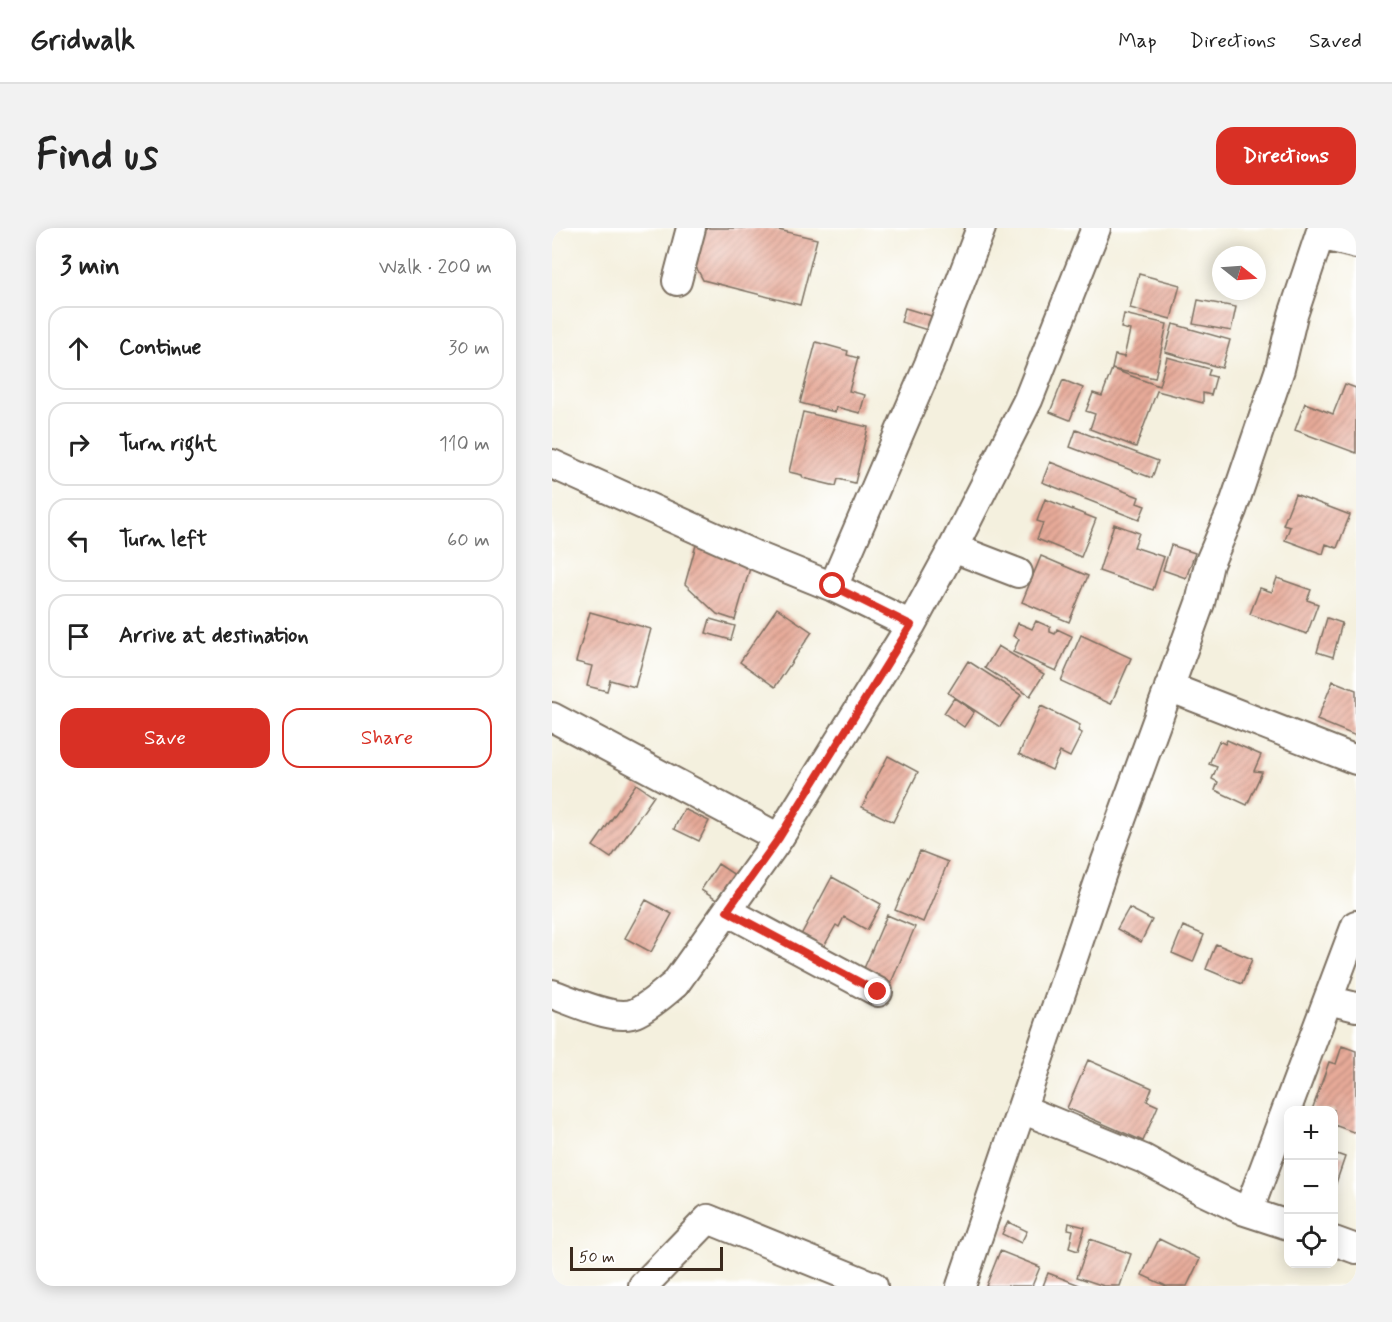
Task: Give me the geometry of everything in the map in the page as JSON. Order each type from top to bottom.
[{"type":"street","points":[[677,281],[691,228]]},
{"type":"street","points":[[833,586],[929,364],[981,228]]},
{"type":"street","points":[[552,994],[608,1014],[635,1014],[675,984],[779,838],[911,625],[953,548],[1028,400],[1096,228]]},
{"type":"street","points":[[961,1286],[1106,861],[1200,603],[1209,564],[1232,510],[1280,369],[1293,315],[1321,231],[1356,244]]},
{"type":"street","points":[[552,464],[759,557],[833,586],[911,625]]},
{"type":"street","points":[[953,548],[1018,573]]},
{"type":"street","points":[[1169,687],[1356,760]]},
{"type":"street","points":[[552,717],[779,838]]},
{"type":"street","points":[[727,911],[878,992]]},
{"type":"street","points":[[1248,1212],[1356,925]]},
{"type":"street","points":[[1328,1000],[1356,1007]]},
{"type":"street","points":[[1022,1109],[1144,1160],[1248,1212],[1284,1224]]},
{"type":"street","points":[[643,1286],[708,1219],[873,1286]]},
{"type":"street","points":[[1338,1242],[1356,1249]]},
{"type":"building","points":[[702,228],[770,228],[817,239],[800,305],[703,280],[694,263]]},
{"type":"building","points":[[1139,274],[1180,285],[1171,319],[1130,308]]},
{"type":"building","points":[[1198,300],[1236,307],[1231,331],[1193,324]]},
{"type":"building","points":[[905,308],[935,317],[934,332],[901,322]]},
{"type":"building","points":[[1124,314],[1167,324],[1155,378],[1112,369],[1115,355],[1124,357],[1130,330],[1121,328]]},
{"type":"building","points":[[1173,324],[1230,340],[1222,368],[1165,352]]},
{"type":"building","points":[[816,342],[848,351],[847,355],[858,358],[849,391],[865,395],[860,413],[836,407],[835,412],[800,403]]},
{"type":"building","points":[[1167,357],[1210,369],[1208,375],[1216,377],[1211,395],[1203,393],[1203,403],[1157,391],[1136,447],[1090,429],[1095,414],[1086,411],[1093,393],[1102,396],[1112,369],[1159,386]]},
{"type":"building","points":[[1063,380],[1083,388],[1070,420],[1050,412]]},
{"type":"building","points":[[1345,384],[1356,388],[1356,453],[1295,430],[1305,403],[1333,414]]},
{"type":"building","points":[[803,412],[868,427],[855,483],[838,479],[836,486],[789,472]]},
{"type":"building","points":[[1076,430],[1158,461],[1152,478],[1070,447]]},
{"type":"building","points":[[1050,462],[1139,497],[1137,503],[1145,506],[1139,520],[1042,482]]},
{"type":"building","points":[[1295,494],[1350,515],[1337,548],[1326,544],[1323,554],[1285,540],[1290,527],[1283,525]]},
{"type":"building","points":[[1045,499],[1096,519],[1081,557],[1037,539],[1043,523],[1037,521]]},
{"type":"building","points":[[1114,524],[1139,533],[1134,547],[1164,557],[1153,590],[1099,571]]},
{"type":"building","points":[[696,545],[752,561],[735,620],[717,614],[685,584]]},
{"type":"building","points":[[1171,545],[1195,553],[1186,578],[1163,570]]},
{"type":"building","points":[[1041,556],[1088,576],[1069,622],[1022,602]]},
{"type":"building","points":[[1277,578],[1311,590],[1307,600],[1318,604],[1307,634],[1250,614],[1260,588],[1272,592]]},
{"type":"building","points":[[777,608],[812,632],[775,687],[740,662]]},
{"type":"building","points":[[590,612],[651,629],[635,687],[610,680],[607,691],[587,686],[592,666],[576,662]]},
{"type":"building","points":[[1327,618],[1342,623],[1333,657],[1317,652]]},
{"type":"building","points":[[710,619],[735,626],[731,640],[706,633]]},
{"type":"building","points":[[1036,621],[1050,627],[1050,632],[1055,634],[1057,629],[1072,636],[1056,671],[1013,652],[1019,639],[1013,636],[1018,623],[1032,629]]},
{"type":"building","points":[[1081,635],[1131,658],[1111,704],[1061,681]]},
{"type":"building","points":[[998,646],[1044,674],[1030,696],[985,668]]},
{"type":"building","points":[[968,661],[1021,695],[1000,727],[948,693]]},
{"type":"building","points":[[1333,681],[1356,690],[1356,736],[1317,720]]},
{"type":"building","points":[[954,698],[974,712],[964,727],[944,713]]},
{"type":"building","points":[[1041,706],[1080,725],[1078,731],[1082,733],[1070,757],[1060,752],[1052,770],[1019,754]]},
{"type":"building","points":[[1227,740],[1261,755],[1254,771],[1262,772],[1247,805],[1215,790],[1218,782],[1212,779],[1217,767],[1209,764],[1219,741],[1225,744]]},
{"type":"building","points":[[888,756],[918,772],[893,822],[862,807]]},
{"type":"building","points":[[636,784],[654,796],[611,858],[593,846]]},
{"type":"building","points":[[684,809],[709,821],[699,841],[674,829]]},
{"type":"building","points":[[920,851],[948,862],[923,922],[895,910]]},
{"type":"building","points":[[718,864],[738,877],[721,903],[701,890]]},
{"type":"building","points":[[832,877],[881,904],[867,930],[844,917],[839,927],[836,925],[823,948],[801,935]]},
{"type":"building","points":[[646,900],[672,914],[651,952],[625,938]]},
{"type":"building","points":[[1129,908],[1152,920],[1141,942],[1117,929]]},
{"type":"building","points":[[887,915],[915,927],[890,985],[862,973]]},
{"type":"building","points":[[1183,926],[1204,935],[1193,962],[1172,953]]},
{"type":"building","points":[[1216,944],[1252,959],[1242,984],[1206,969]]},
{"type":"building","points":[[1342,1046],[1356,1051],[1356,1133],[1338,1126],[1338,1106],[1313,1106],[1329,1062],[1336,1064]]},
{"type":"building","points":[[1088,1060],[1152,1088],[1147,1101],[1158,1106],[1143,1141],[1067,1108]]},
{"type":"building","points":[[1338,1154],[1345,1157],[1338,1177]]},
{"type":"building","points":[[1008,1222],[1027,1231],[1021,1243],[1002,1234]]},
{"type":"building","points":[[1069,1223],[1085,1227],[1078,1251],[1069,1248],[1073,1230],[1068,1229]]},
{"type":"building","points":[[1090,1239],[1131,1254],[1120,1286],[1104,1286],[1077,1277]]},
{"type":"building","points":[[1159,1239],[1200,1259],[1187,1286],[1166,1286],[1142,1275]]},
{"type":"building","points":[[1000,1251],[1040,1267],[1032,1286],[986,1286]]},
{"type":"building","points":[[1048,1273],[1082,1286],[1043,1286]]},
{"type":"route","points":[[833,586],[911,625],[779,838],[727,911],[878,992]]}]
